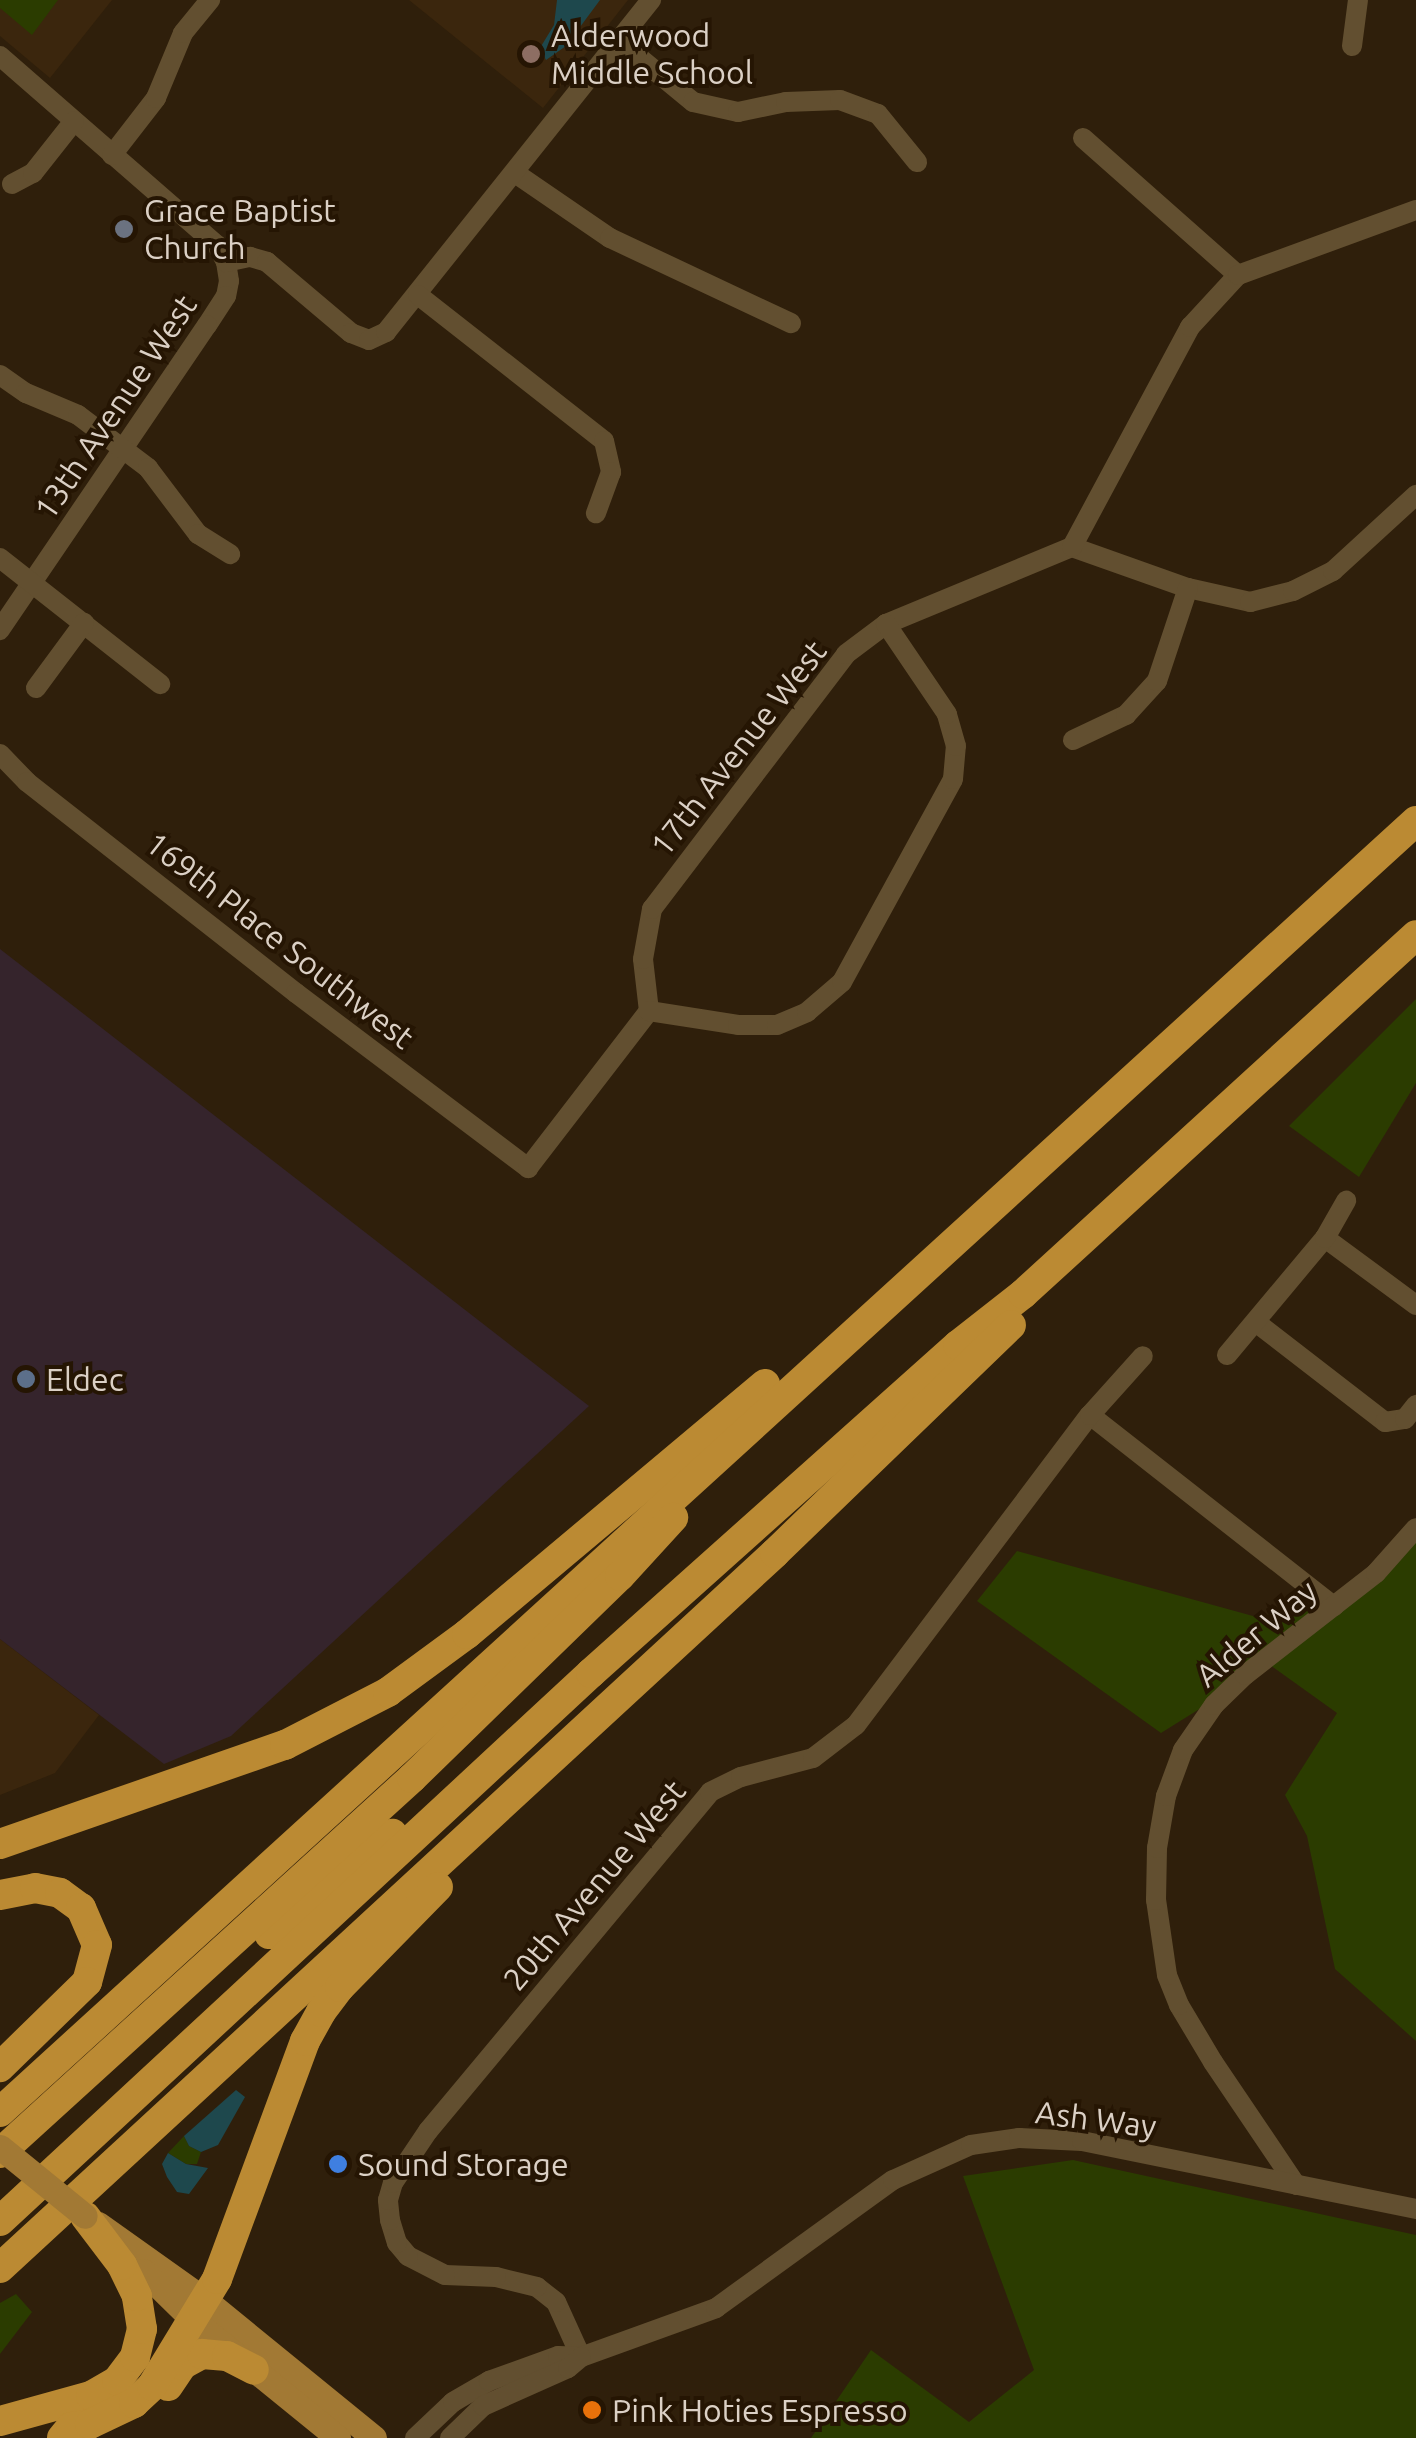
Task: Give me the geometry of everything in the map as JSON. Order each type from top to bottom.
[{"type":"highway","points":[[0,2112],[799,1379],[1416,821]]},
{"type":"highway","points":[[0,2220],[591,1673],[958,1346],[1023,1294],[1416,934]]},
{"type":"highway","points":[[0,1844],[286,1745],[388,1692],[467,1634],[812,1345],[1051,1154]]},
{"type":"highway","points":[[0,2268],[697,1625],[1015,1321],[1023,1294]]},
{"type":"highway","points":[[0,2150],[495,1697],[620,1576],[799,1379]]},
{"type":"highway","points":[[62,2438],[71,2427],[90,2424],[134,2403],[152,2386],[199,2310],[234,2239],[305,2041],[321,2012],[374,1952],[697,1625]]},
{"type":"highway","points":[[0,2170],[228,1966],[591,1673]]},
{"type":"highway","points":[[0,1894],[34,1888],[60,1893],[82,1908],[97,1945],[87,1982],[0,2067]]},
{"type":"highway","points":[[0,2421],[91,2396],[117,2381],[135,2357],[142,2328],[137,2296],[122,2264],[86,2216]]},
{"type":"highway","points":[[94,2438],[144,2415],[182,2365],[202,2354],[227,2356],[254,2370]]},
{"type":"main road","points":[[0,2150],[199,2310],[374,2438]]},
{"type":"main road","points":[[199,2310],[254,2370],[338,2438]]},
{"type":"street","points":[[112,155],[156,98],[183,34],[210,0]]},
{"type":"street","points":[[0,56],[217,245],[226,262],[250,257],[267,262],[351,333],[370,340],[394,326],[651,0]]},
{"type":"street","points":[[1352,46],[1358,0]]},
{"type":"street","points":[[618,41],[693,102],[738,112],[786,102],[840,100],[878,114],[917,162]]},
{"type":"street","points":[[12,184],[33,173],[74,121]]},
{"type":"street","points":[[1083,138],[1238,275]]},
{"type":"street","points":[[515,173],[610,238],[791,323]]},
{"type":"street","points":[[1416,210],[1238,275],[1190,327],[1072,546],[1188,588],[1250,602],[1293,591],[1333,571],[1416,495]]},
{"type":"street","name":"13th Avenue West","points":[[0,630],[226,296],[226,262]]},
{"type":"street","points":[[418,295],[604,442],[610,472],[596,513]]},
{"type":"street","points":[[0,375],[26,393],[78,416],[157,476],[198,534],[230,554]]},
{"type":"street","name":"17th Avenue West","points":[[649,1011],[643,959],[652,909],[846,654],[886,624],[1072,546]]},
{"type":"street","points":[[0,558],[160,684]]},
{"type":"street","points":[[1073,740],[1126,716],[1157,681],[1188,588]]},
{"type":"street","points":[[36,688],[84,623]]},
{"type":"street","points":[[649,1011],[738,1025],[777,1024],[808,1012],[842,982],[953,779],[956,746],[947,714],[886,624]]},
{"type":"street","name":"169th Place Southwest","points":[[0,754],[28,782],[251,958],[528,1168],[649,1011]]},
{"type":"street","points":[[1227,1355],[1257,1324],[1325,1238],[1346,1201]]},
{"type":"street","points":[[1325,1238],[1416,1305]]},
{"type":"street","points":[[1257,1324],[1385,1422],[1405,1419],[1416,1405]]},
{"type":"street","name":"20th Avenue West","points":[[582,2357],[556,2302],[537,2286],[496,2277],[445,2275],[408,2256],[397,2242],[390,2220],[388,2200],[393,2184],[428,2131],[710,1792],[740,1777],[814,1758],[856,1725],[1090,1414],[1144,1356]]},
{"type":"street","points":[[1090,1414],[1334,1606]]},
{"type":"street","name":"Alder Way","points":[[1296,2185],[1179,2005],[1160,1946],[1157,1848],[1166,1796],[1198,1726],[1245,1674],[1376,1573],[1416,1528]]},
{"type":"street","name":"Ash Way","points":[[450,2438],[483,2406],[568,2368],[582,2357],[716,2308],[893,2180],[971,2145],[1019,2138],[1082,2141],[1416,2210]]},
{"type":"street","name":"Ash Way","points":[[415,2438],[453,2402],[489,2381],[558,2356],[582,2357]]},
{"type":"shaded area","points":[[0,0],[112,0],[50,78],[0,36]]},
{"type":"shaded area","name":"Alderwood Middle School","points":[[409,0],[628,0],[543,108]]},
{"type":"shaded area","points":[[0,949],[589,1406],[231,1736],[164,1764],[0,1639]]},
{"type":"shaded area","points":[[0,1639],[99,1715],[55,1773],[0,1795]]},
{"type":"green space","points":[[0,0],[58,0],[32,35],[0,8]]},
{"type":"green space","points":[[1416,999],[1416,1083],[1359,1177],[1289,1126]]},
{"type":"green space","points":[[1416,1537],[1416,2041],[1335,1969],[1307,1836],[1285,1795],[1337,1713],[1270,1665],[1161,1733],[977,1601],[1017,1551],[1253,1616],[1344,1608]]},
{"type":"green space","points":[[184,2136],[189,2146],[201,2152],[197,2164],[186,2164],[168,2153]]},
{"type":"green space","points":[[1073,2160],[1416,2235],[1416,2438],[811,2438],[871,2350],[969,2422],[1034,2370],[963,2176]]},
{"type":"green space","points":[[16,2294],[32,2312],[0,2354],[0,2303]]},
{"type":"water","points":[[557,0],[600,0],[566,46],[546,60],[540,48],[554,25]]},
{"type":"water","points":[[236,2090],[245,2097],[218,2145],[201,2152],[189,2146],[184,2136]]},
{"type":"water","points":[[168,2153],[186,2164],[208,2168],[189,2194],[177,2192],[167,2177],[162,2164]]},
{"type":"place","name":"Alderwood Middle School","points":[[531,54]]},
{"type":"place","name":"Grace Baptist Church","points":[[124,229]]},
{"type":"place","name":"Eldec","points":[[26,1379]]},
{"type":"place","name":"Sound Storage","points":[[338,2164]]},
{"type":"place","name":"Pink Hoties Espresso","points":[[592,2410]]}]
